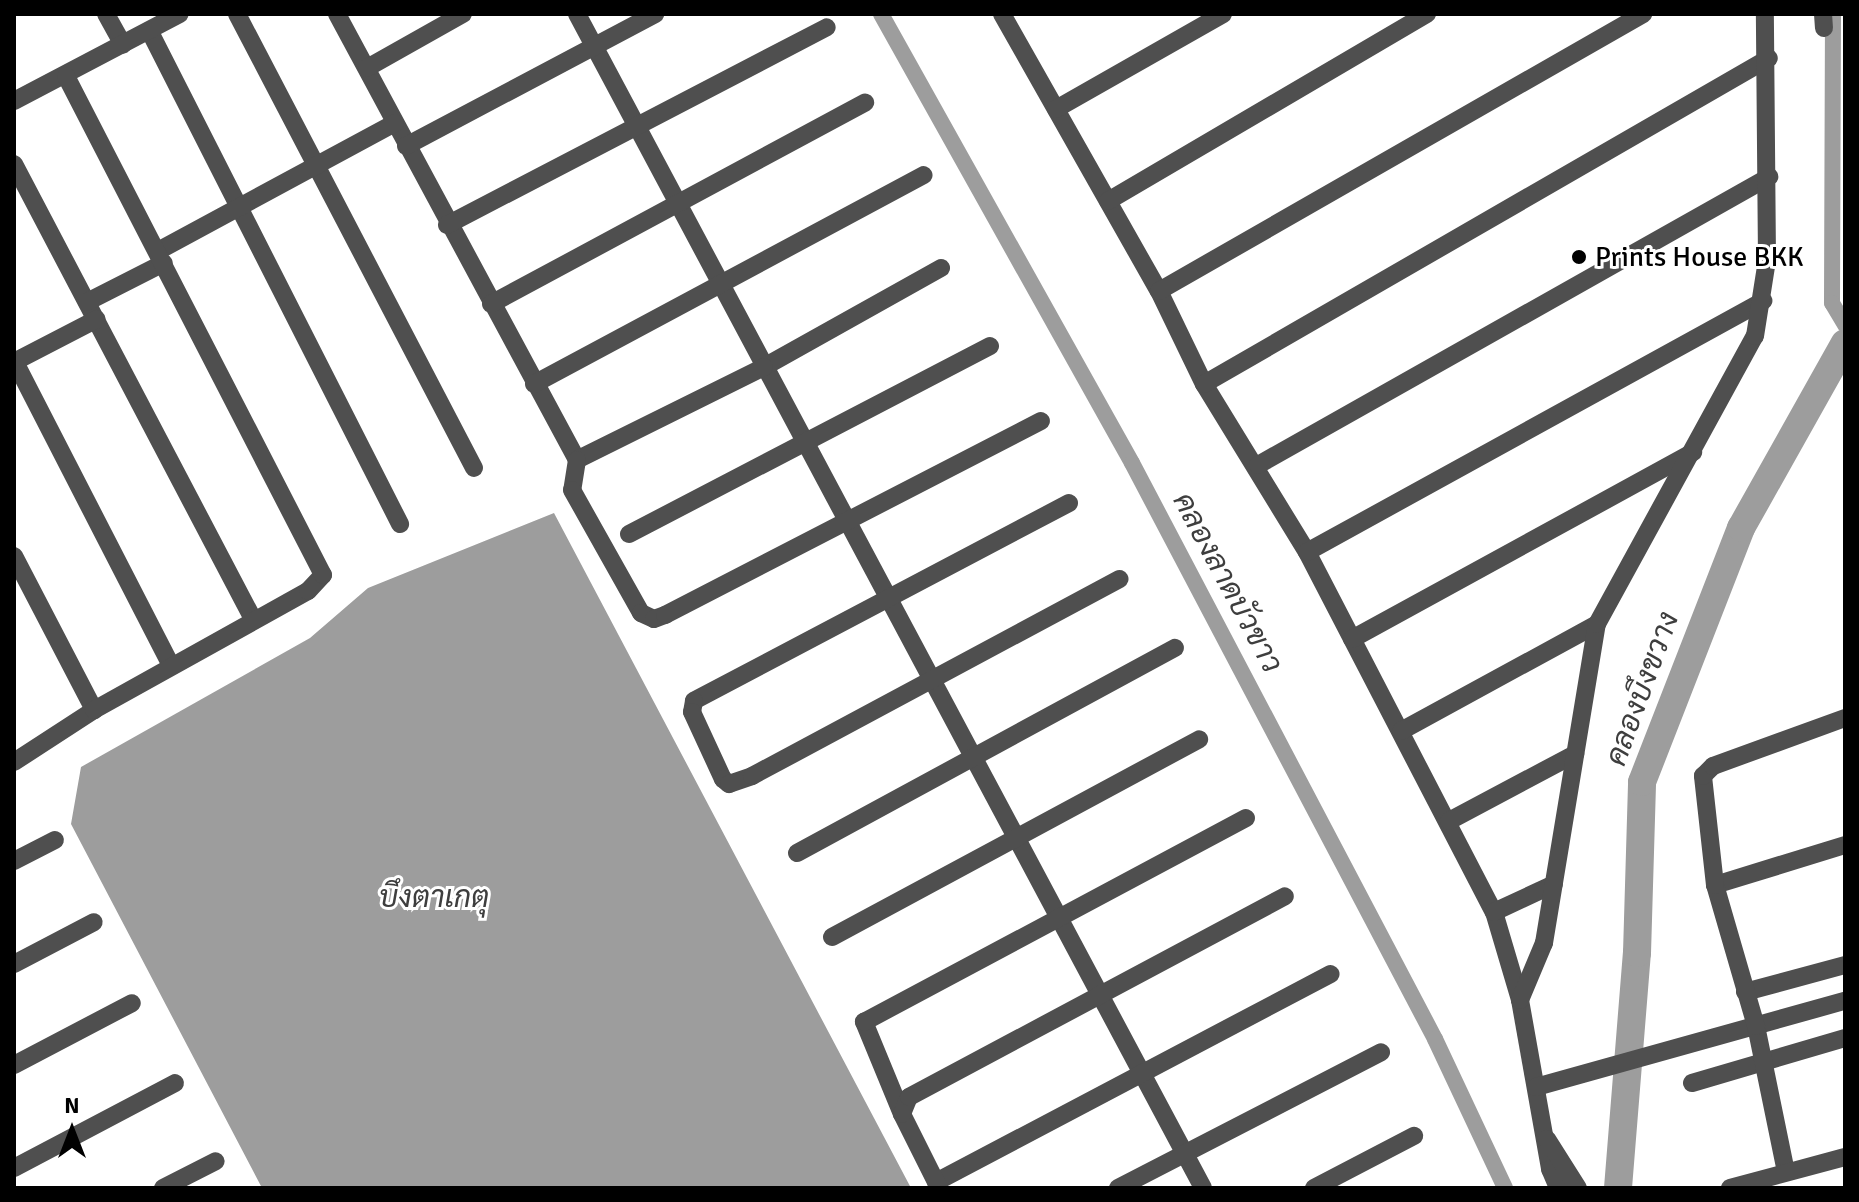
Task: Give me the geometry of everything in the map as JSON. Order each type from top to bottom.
[{"type":"street","points":[[106,14],[123,45]]},
{"type":"street","points":[[16,95],[66,76],[180,14]]},
{"type":"street","points":[[237,14],[474,468]]},
{"type":"street","points":[[337,14],[447,225],[577,460],[572,490],[648,618],[665,615],[1041,421]]},
{"type":"street","points":[[577,14],[1203,1188]]},
{"type":"street","points":[[406,146],[655,14]]},
{"type":"street","points":[[1056,109],[1223,14]]},
{"type":"street","points":[[1108,201],[1427,14]]},
{"type":"street","points":[[1159,291],[1643,14]]},
{"type":"street","points":[[1520,1000],[1544,943],[1597,624],[1755,336],[1763,301],[1769,177],[1769,58],[1765,14]]},
{"type":"street","points":[[367,68],[459,15]]},
{"type":"street","points":[[1012,17],[1056,109],[1159,291],[1204,384],[1258,465],[1307,552],[1494,912],[1520,1000],[1545,1137],[1558,1165],[1578,1188]]},
{"type":"street","points":[[447,225],[637,129],[827,27]]},
{"type":"street","points":[[150,32],[400,524]]},
{"type":"street","points":[[1204,384],[1769,58]]},
{"type":"street","points":[[15,761],[94,710],[308,591],[320,582],[323,567],[66,76]]},
{"type":"street","points":[[491,304],[682,206],[865,103]]},
{"type":"street","points":[[87,302],[240,206],[395,123]]},
{"type":"street","points":[[14,164],[253,619]]},
{"type":"street","points":[[534,384],[924,175]]},
{"type":"street","points":[[1258,465],[1769,177]]},
{"type":"street","points":[[577,460],[764,367],[941,268]]},
{"type":"street","points":[[1307,552],[1763,301]]},
{"type":"street","points":[[97,319],[14,362],[171,666]]},
{"type":"street","points":[[629,534],[990,346]]},
{"type":"street","points":[[1352,639],[1693,452]]},
{"type":"street","points":[[1069,503],[694,701],[692,712],[723,779],[729,784],[752,776],[1120,579]]},
{"type":"street","points":[[14,556],[94,710]]},
{"type":"street","points":[[1401,731],[1597,624]]},
{"type":"street","points":[[797,853],[1175,648]]},
{"type":"street","points":[[1777,1179],[1763,1063],[1756,1026],[1715,885],[1703,783],[1707,770],[1845,718]]},
{"type":"street","points":[[832,937],[1199,739]]},
{"type":"street","points":[[1449,821],[1575,754]]},
{"type":"street","points":[[1246,818],[1059,915],[864,1022],[902,1114],[937,1185],[1330,974]]},
{"type":"street","points":[[14,861],[55,840]]},
{"type":"street","points":[[1715,885],[1845,845]]},
{"type":"street","points":[[1494,912],[1554,884]]},
{"type":"street","points":[[902,1114],[909,1097],[1285,896]]},
{"type":"street","points":[[14,964],[94,922]]},
{"type":"street","points":[[1745,992],[1845,965]]},
{"type":"street","points":[[1536,1087],[1845,1001]]},
{"type":"street","points":[[14,1065],[132,1003]]},
{"type":"street","points":[[1692,1083],[1845,1038]]},
{"type":"street","points":[[1118,1188],[1381,1052]]},
{"type":"street","points":[[14,1168],[175,1083]]},
{"type":"street","points":[[1314,1188],[1414,1136]]},
{"type":"street","points":[[1730,1188],[1777,1179],[1845,1157]]},
{"type":"street","points":[[163,1188],[216,1161]]},
{"type":"street","points":[[1558,1165],[1558,1188]]},
{"type":"water","name":"บึงตาเกตุ","points":[[554,513],[911,1188],[262,1188],[71,824],[81,767],[310,638],[368,588]]},
{"type":"waterway","name":"คลองลาดบัวขาว","points":[[881,14],[1132,463],[1435,1039],[1505,1188]]},
{"type":"waterway","points":[[1833,14],[1832,303],[1845,325]]},
{"type":"waterway","name":"คลองบึงขวาง","points":[[1618,1188],[1637,953],[1642,782],[1741,528],[1845,343]]},
{"type":"place","name":"Prints House BKK","points":[[1579,257]]}]
